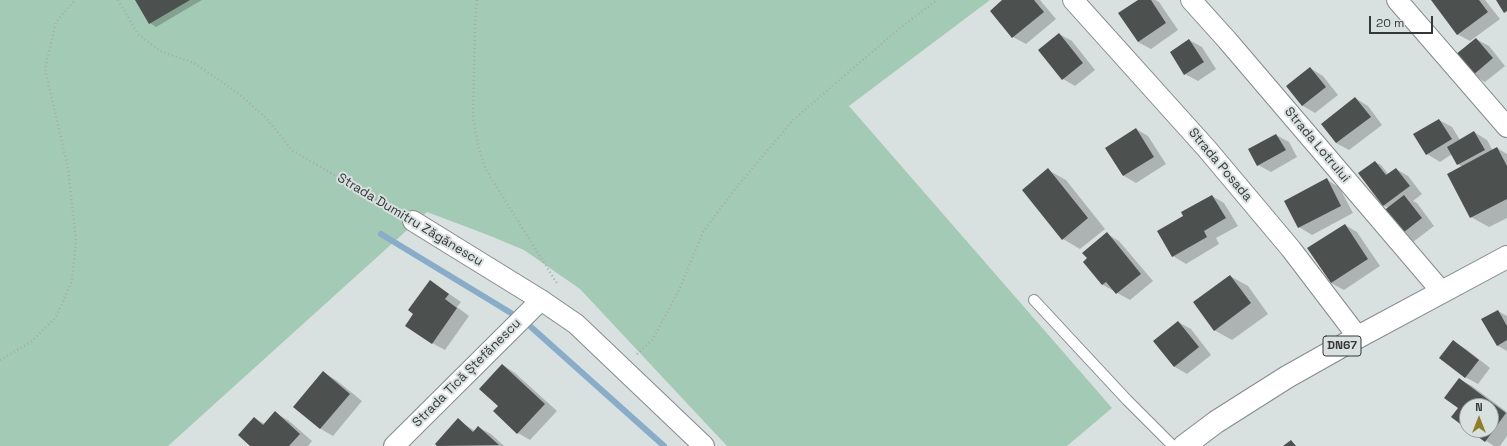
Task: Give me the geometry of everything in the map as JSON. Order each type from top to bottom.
[{"type":"main road","name":"DN67","points":[[1184,446],[1216,422],[1287,377],[1507,257]]},
{"type":"street","name":"Strada Posada","points":[[1073,0],[1207,149],[1291,249],[1358,337]]},
{"type":"street","name":"Strada Lotrului","points":[[1191,0],[1227,40],[1442,292]]},
{"type":"street","points":[[1397,0],[1507,127]]},
{"type":"street","name":"Strada Dumitru Zăgănescu","points":[[413,221],[541,300],[576,324],[704,446]]},
{"type":"street","name":"Strada Tică Ștefănescu","points":[[394,446],[541,300]]},
{"type":"lane","points":[[1034,300],[1126,400],[1174,446]]},
{"type":"path","points":[[0,360],[31,342],[56,317],[72,282],[76,241],[68,168],[45,68],[56,22],[75,0]]},
{"type":"path","name":"Strada Dumitru Zăgănescu","points":[[118,0],[138,34],[160,51],[194,64],[238,93],[266,118],[292,150],[413,221]]},
{"type":"path","points":[[478,0],[475,21],[473,118],[479,149],[486,170],[561,289]]},
{"type":"path","points":[[623,369],[653,339],[680,288],[703,232],[735,189],[794,119],[900,28],[936,0]]},
{"type":"green space","points":[[0,0],[990,0],[849,106],[1112,408],[1067,446],[727,446],[580,289],[524,250],[427,212],[168,446],[0,446]]},
{"type":"building","points":[[135,0],[190,0],[149,24]]},
{"type":"building","points":[[1002,0],[1034,0],[1044,12],[1012,38],[990,11]]},
{"type":"building","points":[[1138,0],[1151,0],[1166,23],[1138,42],[1118,13]]},
{"type":"building","points":[[1431,0],[1479,0],[1488,12],[1457,35]]},
{"type":"building","points":[[1496,0],[1507,0],[1507,11],[1504,13]]},
{"type":"building","points":[[1059,33],[1083,63],[1062,80],[1038,50]]},
{"type":"building","points":[[1476,38],[1493,58],[1472,76],[1455,55]]},
{"type":"building","points":[[1189,39],[1204,62],[1184,75],[1170,52]]},
{"type":"building","points":[[1310,67],[1326,87],[1302,106],[1286,86]]},
{"type":"building","points":[[1355,97],[1371,117],[1336,143],[1321,124]]},
{"type":"building","points":[[1439,119],[1452,139],[1426,155],[1413,134]]},
{"type":"building","points":[[1136,128],[1154,157],[1123,176],[1105,148]]},
{"type":"building","points":[[1474,131],[1485,150],[1457,165],[1447,147]]},
{"type":"building","points":[[1276,134],[1286,150],[1257,166],[1248,149]]},
{"type":"building","points":[[1497,147],[1507,166],[1507,199],[1470,218],[1447,174]]},
{"type":"building","points":[[1375,161],[1386,175],[1396,168],[1410,186],[1383,206],[1358,173]]},
{"type":"building","points":[[1048,168],[1088,218],[1062,240],[1022,190]]},
{"type":"building","points":[[1327,178],[1341,206],[1298,228],[1284,201]]},
{"type":"building","points":[[1212,195],[1226,218],[1204,231],[1207,237],[1172,257],[1157,231],[1183,216],[1181,212]]},
{"type":"building","points":[[1404,195],[1422,218],[1399,236],[1382,212]]},
{"type":"building","points":[[1345,224],[1368,259],[1331,283],[1307,248]]},
{"type":"building","points":[[1107,232],[1141,274],[1116,294],[1106,282],[1102,285],[1083,262],[1087,258],[1082,253]]},
{"type":"building","points":[[1230,275],[1251,303],[1214,331],[1193,302]]},
{"type":"building","points":[[430,280],[449,294],[445,299],[457,308],[432,344],[405,326],[413,314],[408,310]]},
{"type":"building","points":[[1498,310],[1507,326],[1507,340],[1497,346],[1481,319]]},
{"type":"building","points":[[1178,321],[1199,347],[1174,367],[1153,341]]},
{"type":"building","points":[[1453,340],[1479,360],[1465,378],[1439,358]]},
{"type":"building","points":[[502,364],[545,404],[517,434],[493,411],[498,406],[479,389]]},
{"type":"building","points":[[323,371],[350,394],[320,429],[293,407]]},
{"type":"building","points":[[1459,378],[1486,398],[1459,398],[1459,423],[1451,417],[1458,408],[1444,398]]},
{"type":"building","points":[[1499,408],[1506,413],[1499,423]]},
{"type":"building","points":[[275,411],[300,434],[289,446],[250,446],[238,435],[254,417],[263,425]]},
{"type":"building","points":[[458,418],[473,432],[478,426],[499,445],[437,446],[435,444]]},
{"type":"building","points":[[1480,438],[1488,438],[1485,442]]},
{"type":"building","points":[[1291,440],[1296,446],[1283,446]]},
{"type":"waterway","points":[[381,234],[511,313]]},
{"type":"waterway","points":[[531,327],[664,446]]}]
